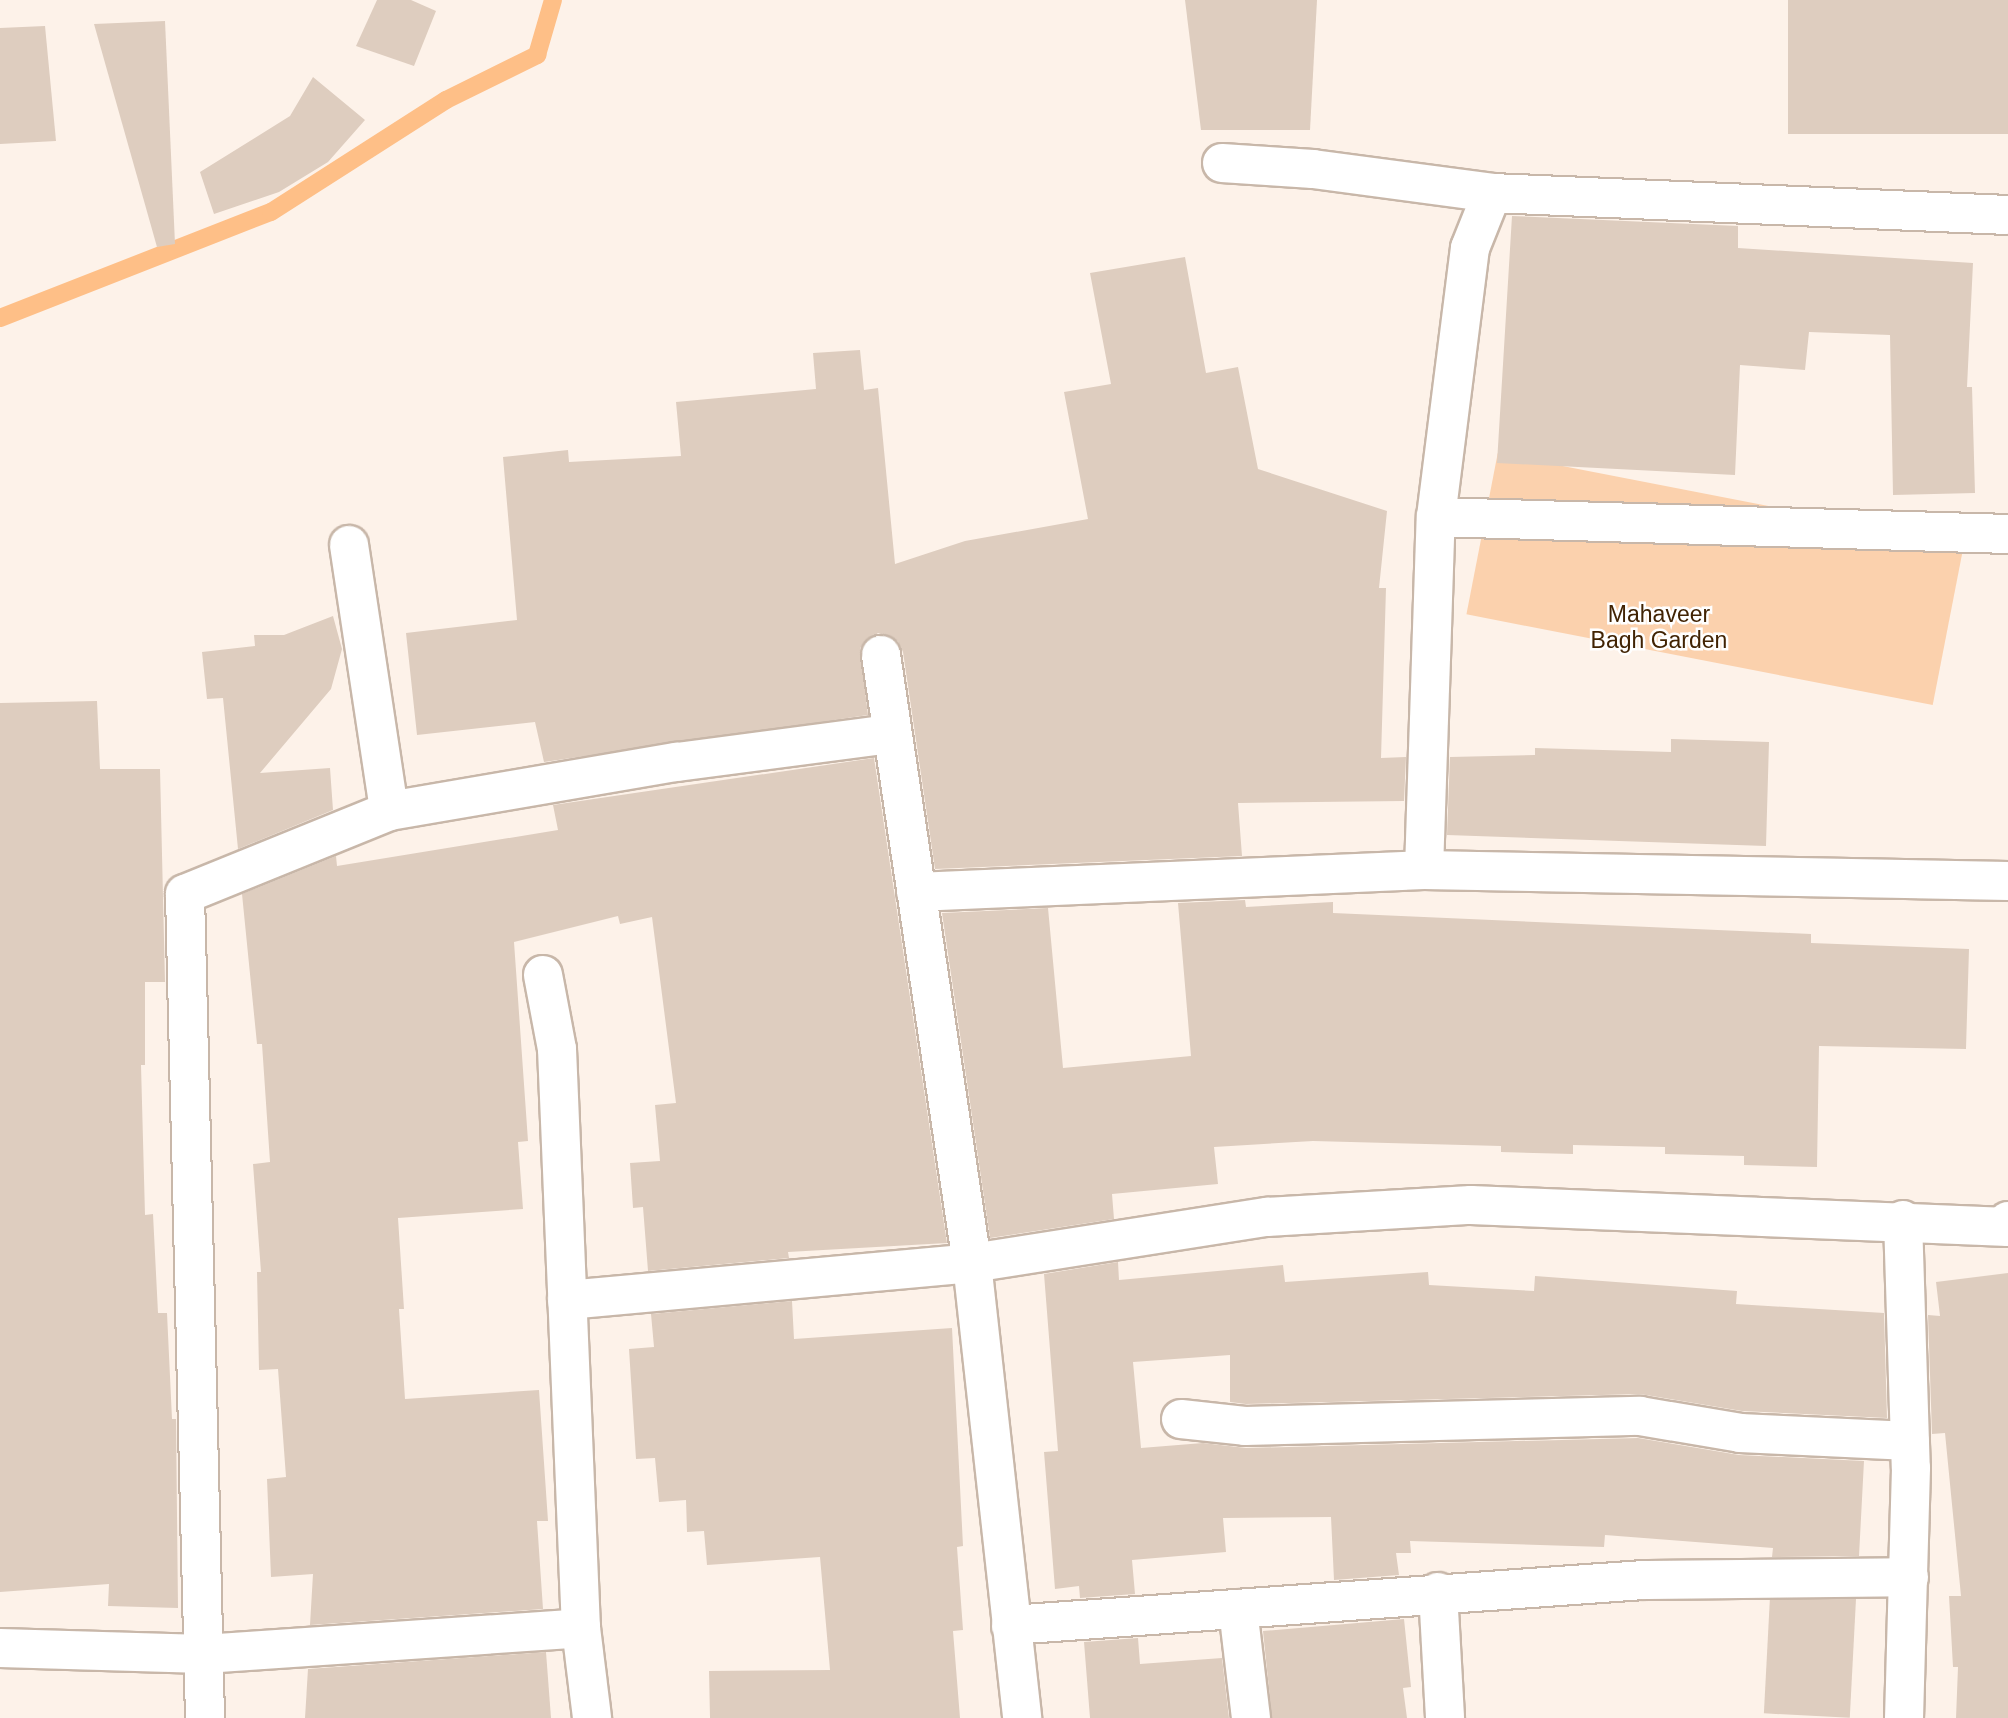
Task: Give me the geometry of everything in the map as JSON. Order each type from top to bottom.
[{"type":"street","points":[[1222,163],[1313,169],[1492,193],[2008,215]]},
{"type":"street","points":[[1423,870],[1436,517],[1470,248],[1492,193]]},
{"type":"street","points":[[1436,517],[2008,534]]},
{"type":"street","points":[[349,545],[389,811]]},
{"type":"street","points":[[881,655],[972,1263],[1022,1718]]},
{"type":"street","points":[[205,1718],[185,894],[389,811],[677,762],[891,734]]},
{"type":"street","points":[[916,892],[1423,870],[2008,881]]},
{"type":"street","points":[[543,975],[557,1049],[581,1628],[592,1718]]},
{"type":"street","points":[[568,1300],[972,1263],[1267,1217],[1471,1205],[1903,1220],[2008,1227],[2008,1221]]},
{"type":"street","points":[[1903,1220],[1910,1440],[1904,1718]]},
{"type":"street","points":[[1181,1419],[1245,1426],[1640,1416],[1740,1433],[1910,1440]]},
{"type":"street","points":[[1011,1625],[1438,1592],[1644,1580],[1909,1577]]},
{"type":"street","points":[[1438,1592],[1445,1718]]},
{"type":"street","points":[[1238,1609],[1251,1718]]},
{"type":"street","points":[[0,1648],[204,1654],[581,1628]]},
{"type":"green space","name":"Mahaveer Bagh Garden","points":[[1498,453],[1964,544],[1933,705],[1466,614]]},
{"type":"building","points":[[377,0],[411,0],[436,11],[414,66],[356,46]]},
{"type":"building","points":[[1185,0],[1317,0],[1310,130],[1201,130]]},
{"type":"building","points":[[1788,0],[2008,0],[2008,134],[1788,134]]},
{"type":"building","points":[[165,21],[175,244],[157,247],[94,24]]},
{"type":"building","points":[[45,26],[56,141],[0,144],[0,28]]},
{"type":"building","points":[[313,77],[365,120],[328,162],[279,192],[214,214],[200,172],[290,116]]},
{"type":"building","points":[[1512,216],[1738,226],[1738,248],[1973,263],[1967,387],[1972,387],[1975,493],[1893,495],[1890,335],[1809,332],[1805,370],[1740,365],[1735,475],[1497,463]]},
{"type":"building","points":[[1185,257],[1206,373],[1238,367],[1258,469],[1387,511],[1379,588],[1386,588],[1381,758],[1406,757],[1404,801],[1238,803],[1242,856],[935,869],[903,652],[898,641],[878,633],[860,648],[868,715],[544,762],[535,722],[417,735],[406,633],[517,620],[503,457],[568,450],[569,462],[681,456],[676,402],[816,389],[813,353],[860,350],[864,390],[878,388],[895,564],[965,541],[1088,519],[1064,392],[1111,384],[1090,273]]},
{"type":"building","points":[[333,616],[342,649],[331,689],[260,773],[330,768],[333,810],[238,849],[223,698],[207,699],[202,652],[255,646],[254,635],[284,635]]},
{"type":"building","points":[[97,701],[100,769],[160,769],[165,982],[145,982],[145,1065],[141,1065],[145,1215],[153,1214],[158,1313],[167,1313],[172,1419],[176,1419],[178,1608],[108,1606],[109,1584],[0,1592],[0,703]]},
{"type":"building","points":[[1671,739],[1769,742],[1766,846],[1447,835],[1450,757],[1535,755],[1535,748],[1671,752]]},
{"type":"building","points":[[874,758],[947,1243],[788,1252],[789,1258],[648,1271],[643,1207],[633,1208],[630,1163],[660,1161],[655,1105],[676,1103],[652,917],[620,924],[618,916],[514,942],[528,1141],[518,1142],[523,1209],[398,1218],[404,1309],[399,1309],[405,1399],[539,1390],[548,1521],[537,1521],[543,1609],[310,1625],[313,1574],[271,1577],[267,1479],[286,1477],[278,1369],[259,1370],[257,1272],[261,1272],[253,1164],[270,1162],[262,1044],[257,1044],[242,894],[336,856],[337,866],[558,830],[553,805]]},
{"type":"building","points":[[1245,900],[1246,907],[1333,902],[1333,913],[1811,934],[1811,943],[1969,949],[1966,1049],[1819,1046],[1817,1167],[1744,1165],[1744,1156],[1665,1154],[1665,1147],[1573,1145],[1573,1154],[1501,1152],[1501,1146],[1313,1141],[1214,1147],[1218,1184],[1112,1194],[1114,1219],[990,1238],[942,913],[1048,908],[1063,1068],[1191,1056],[1178,903]]},
{"type":"building","points":[[1118,1262],[1119,1280],[1283,1265],[1285,1282],[1428,1272],[1429,1285],[1534,1291],[1535,1276],[1737,1291],[1736,1304],[1884,1313],[1887,1418],[1742,1411],[1640,1394],[1246,1404],[1230,1402],[1230,1355],[1133,1362],[1141,1448],[1203,1443],[1246,1448],[1638,1438],[1739,1455],[1864,1461],[1859,1556],[1772,1557],[1773,1548],[1605,1535],[1604,1547],[1410,1541],[1411,1553],[1396,1553],[1399,1575],[1334,1580],[1331,1517],[1223,1518],[1226,1552],[1132,1560],[1135,1594],[1080,1598],[1079,1586],[1055,1589],[1044,1452],[1058,1451],[1044,1274]]},
{"type":"building","points":[[2008,1273],[2008,1718],[1956,1718],[1958,1667],[1953,1667],[1949,1596],[1961,1596],[1945,1433],[1932,1434],[1928,1315],[1940,1316],[1936,1282]]},
{"type":"building","points":[[792,1301],[794,1339],[952,1328],[963,1546],[957,1547],[963,1630],[953,1631],[960,1718],[710,1718],[709,1671],[830,1670],[820,1557],[707,1565],[704,1531],[687,1532],[686,1500],[659,1502],[655,1458],[636,1459],[629,1349],[654,1347],[651,1314]]},
{"type":"building","points":[[1770,1594],[1856,1599],[1850,1718],[1764,1713]]},
{"type":"building","points":[[1404,1619],[1411,1687],[1403,1688],[1407,1718],[1272,1718],[1263,1631]]},
{"type":"building","points":[[1138,1638],[1140,1664],[1222,1658],[1229,1718],[1090,1718],[1084,1642]]},
{"type":"building","points":[[546,1652],[551,1718],[305,1718],[308,1669]]},
{"type":"waterway","points":[[0,318],[271,212],[446,100],[537,55],[553,0]]}]
